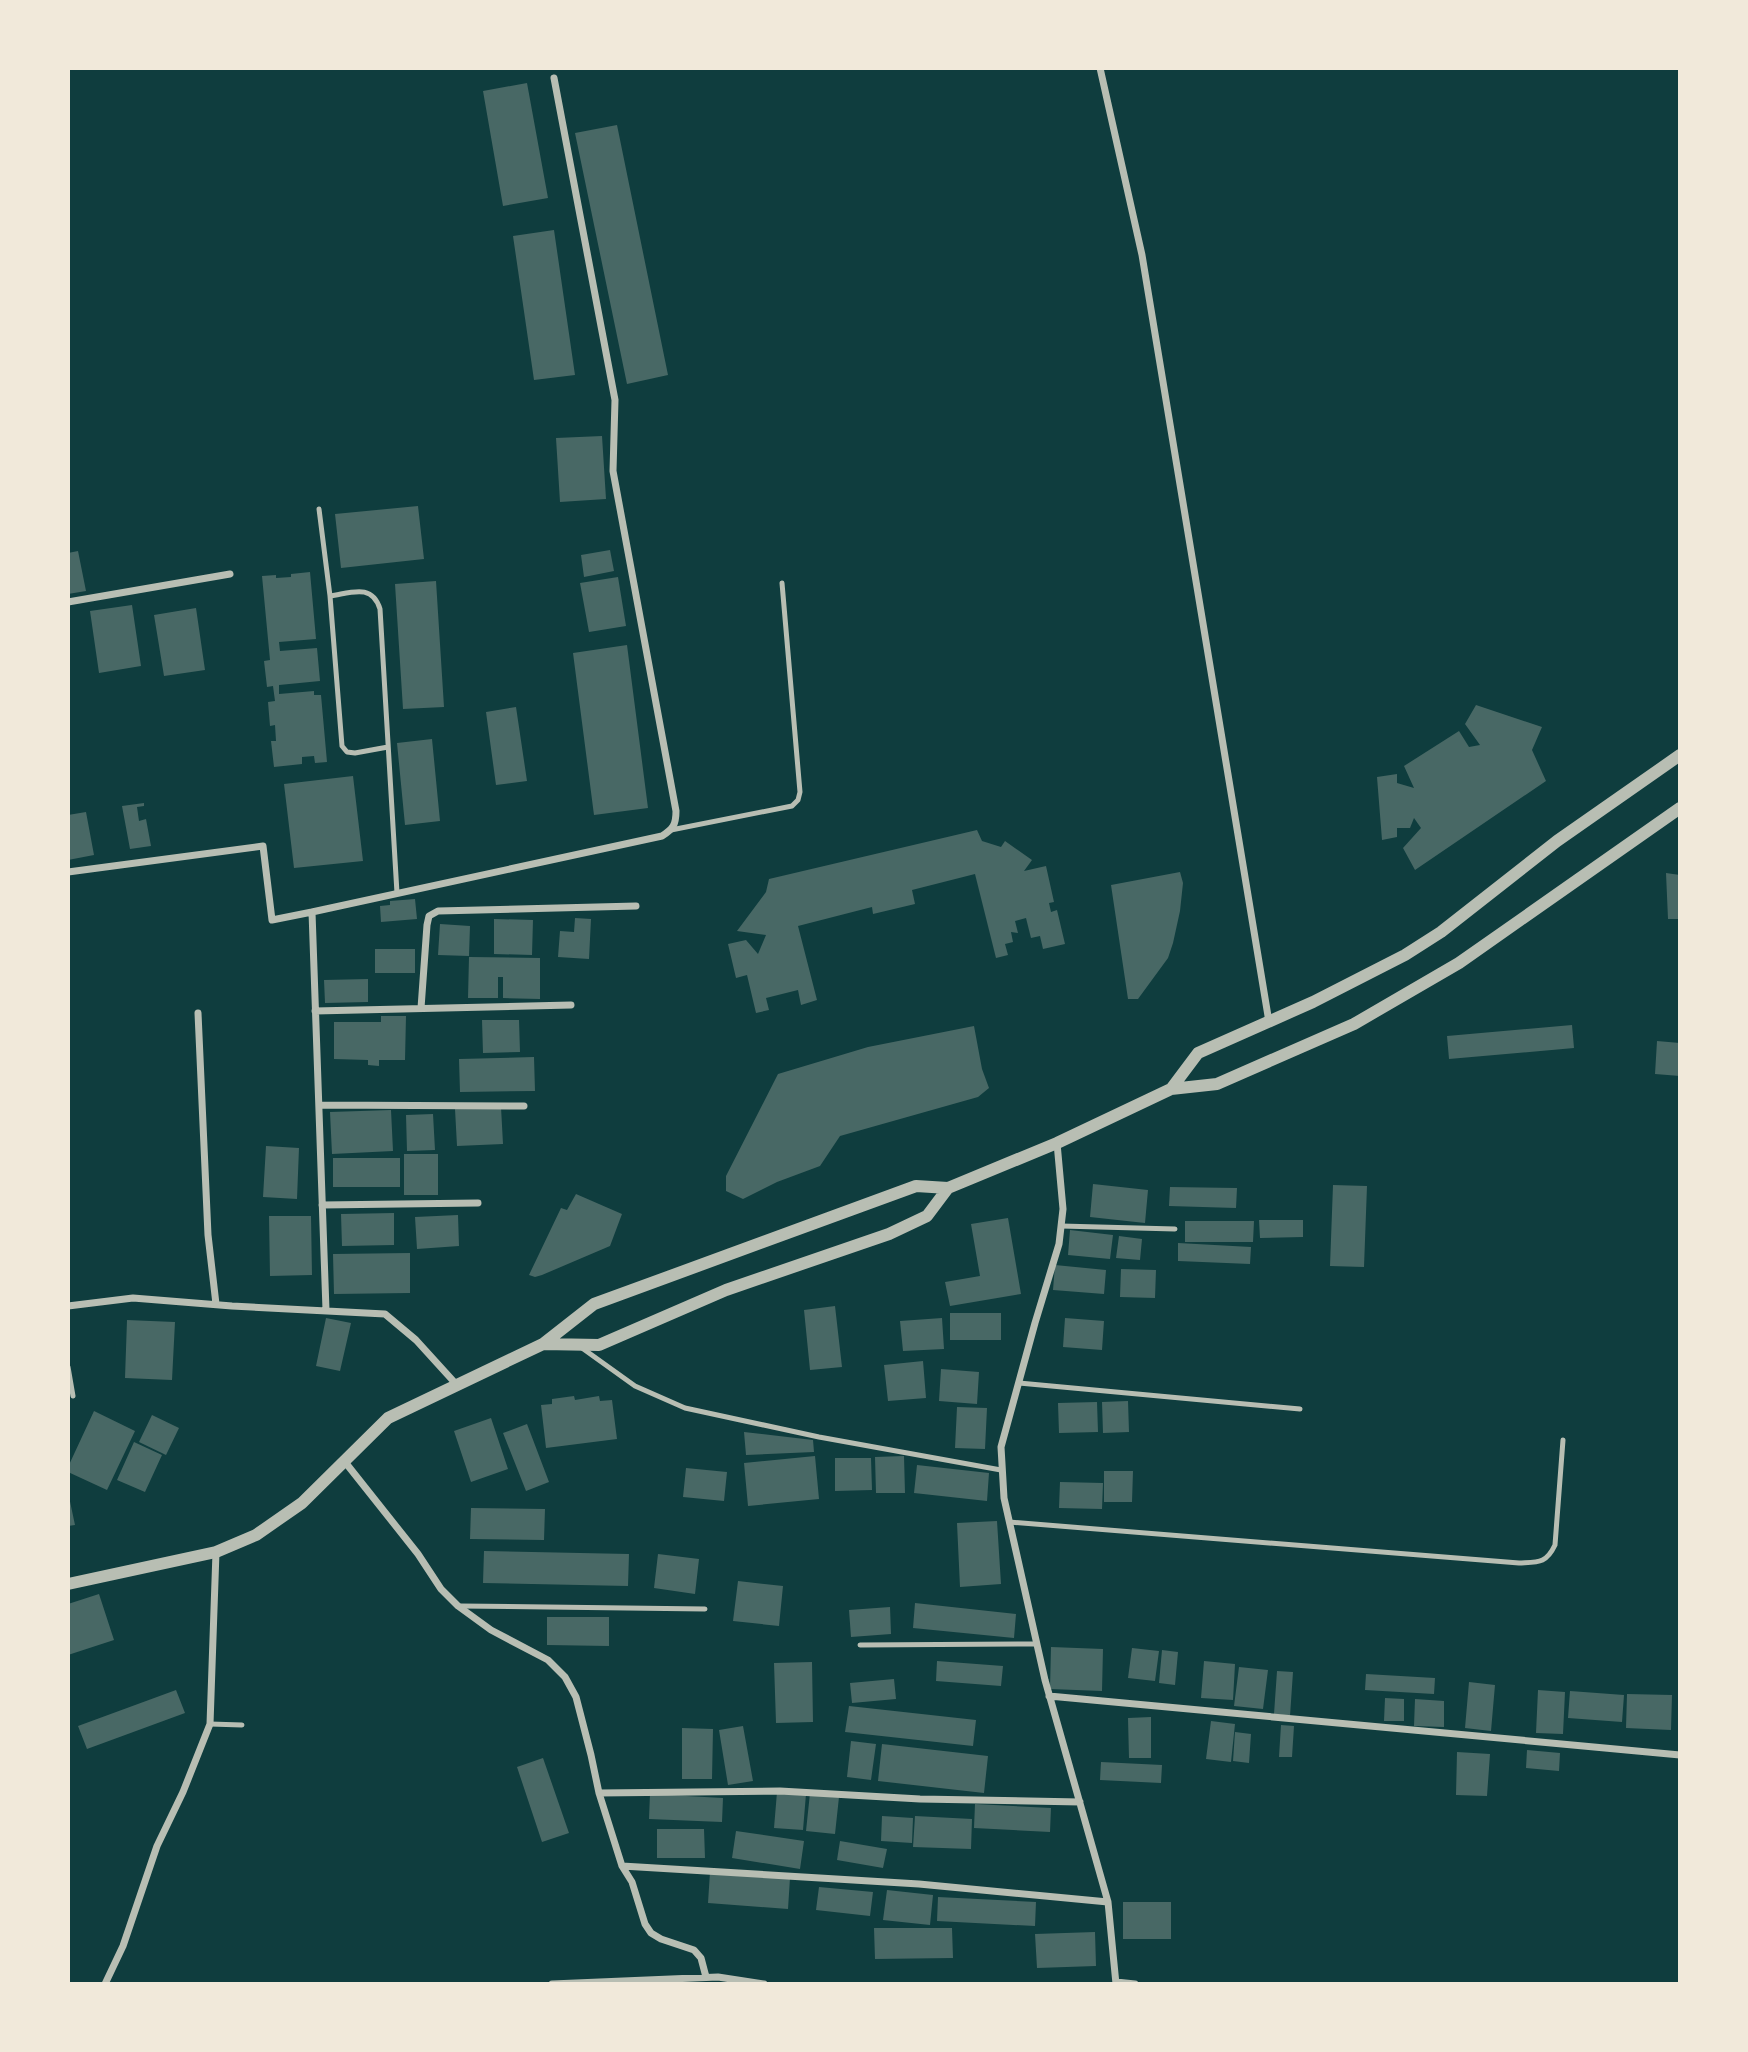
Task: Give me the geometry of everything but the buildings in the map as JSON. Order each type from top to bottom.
[{"type":"street","points":[[1100,68],[1142,255],[1269,1021]]},
{"type":"street","points":[[68,872],[263,846],[272,920],[662,836],[675,824],[676,811],[613,471],[615,400],[554,78]]},
{"type":"street","points":[[68,602],[230,574]]},
{"type":"street","points":[[1171,1089],[1198,1053],[1313,1002],[1405,955],[1441,932],[1558,841],[1680,755]]},
{"type":"street","points":[[68,1584],[216,1552],[256,1535],[302,1503],[388,1418],[543,1344],[594,1304],[916,1186],[948,1188],[1057,1143],[1171,1089],[1217,1084],[1354,1024],[1459,962],[1680,808]]},
{"type":"street","points":[[421,1008],[427,925],[429,916],[438,911],[636,906]]},
{"type":"street","points":[[312,912],[326,1310]]},
{"type":"street","points":[[316,1011],[571,1005]]},
{"type":"street","points":[[198,1013],[208,1235],[216,1304]]},
{"type":"street","points":[[319,1105],[524,1106]]},
{"type":"street","points":[[1057,1143],[1063,1209],[1059,1244],[1001,1447],[1004,1498],[1049,1696],[1108,1902],[1116,1983],[1135,1984]]},
{"type":"street","points":[[543,1344],[599,1345],[726,1290],[889,1234],[927,1216],[948,1188]]},
{"type":"street","points":[[322,1205],[478,1203]]},
{"type":"street","points":[[68,1306],[133,1298],[385,1314],[416,1340],[456,1384]]},
{"type":"street","points":[[345,1462],[418,1554],[441,1589],[458,1606],[491,1630],[548,1660],[565,1677],[576,1697],[599,1793],[622,1866],[632,1882],[645,1924],[651,1933],[661,1939],[694,1950],[701,1958],[706,1977]]},
{"type":"street","points":[[105,1984],[123,1945],[157,1846],[183,1792],[210,1724],[216,1552]]},
{"type":"street","points":[[1049,1696],[1680,1755]]},
{"type":"street","points":[[599,1793],[780,1791],[920,1799],[1080,1802]]},
{"type":"street","points":[[622,1866],[919,1884],[1108,1902]]},
{"type":"street","points":[[552,1984],[706,1977],[764,1984]]},
{"type":"lane","points":[[319,509],[330,596],[342,746],[346,752],[355,753],[388,747]]},
{"type":"lane","points":[[671,830],[792,806],[798,800],[800,793],[782,583]]},
{"type":"lane","points":[[330,596],[368,591],[374,595],[380,609],[397,892]]},
{"type":"lane","points":[[1061,1226],[1175,1229]]},
{"type":"lane","points":[[577,1344],[635,1386],[685,1408],[918,1457],[1002,1470]]},
{"type":"lane","points":[[68,1367],[73,1396]]},
{"type":"lane","points":[[1019,1383],[1300,1409]]},
{"type":"lane","points":[[1009,1522],[1519,1563],[1537,1562],[1549,1556],[1555,1545],[1563,1440]]},
{"type":"lane","points":[[458,1606],[705,1609]]},
{"type":"lane","points":[[860,1645],[1037,1644]]},
{"type":"lane","points":[[210,1724],[242,1725]]}]
